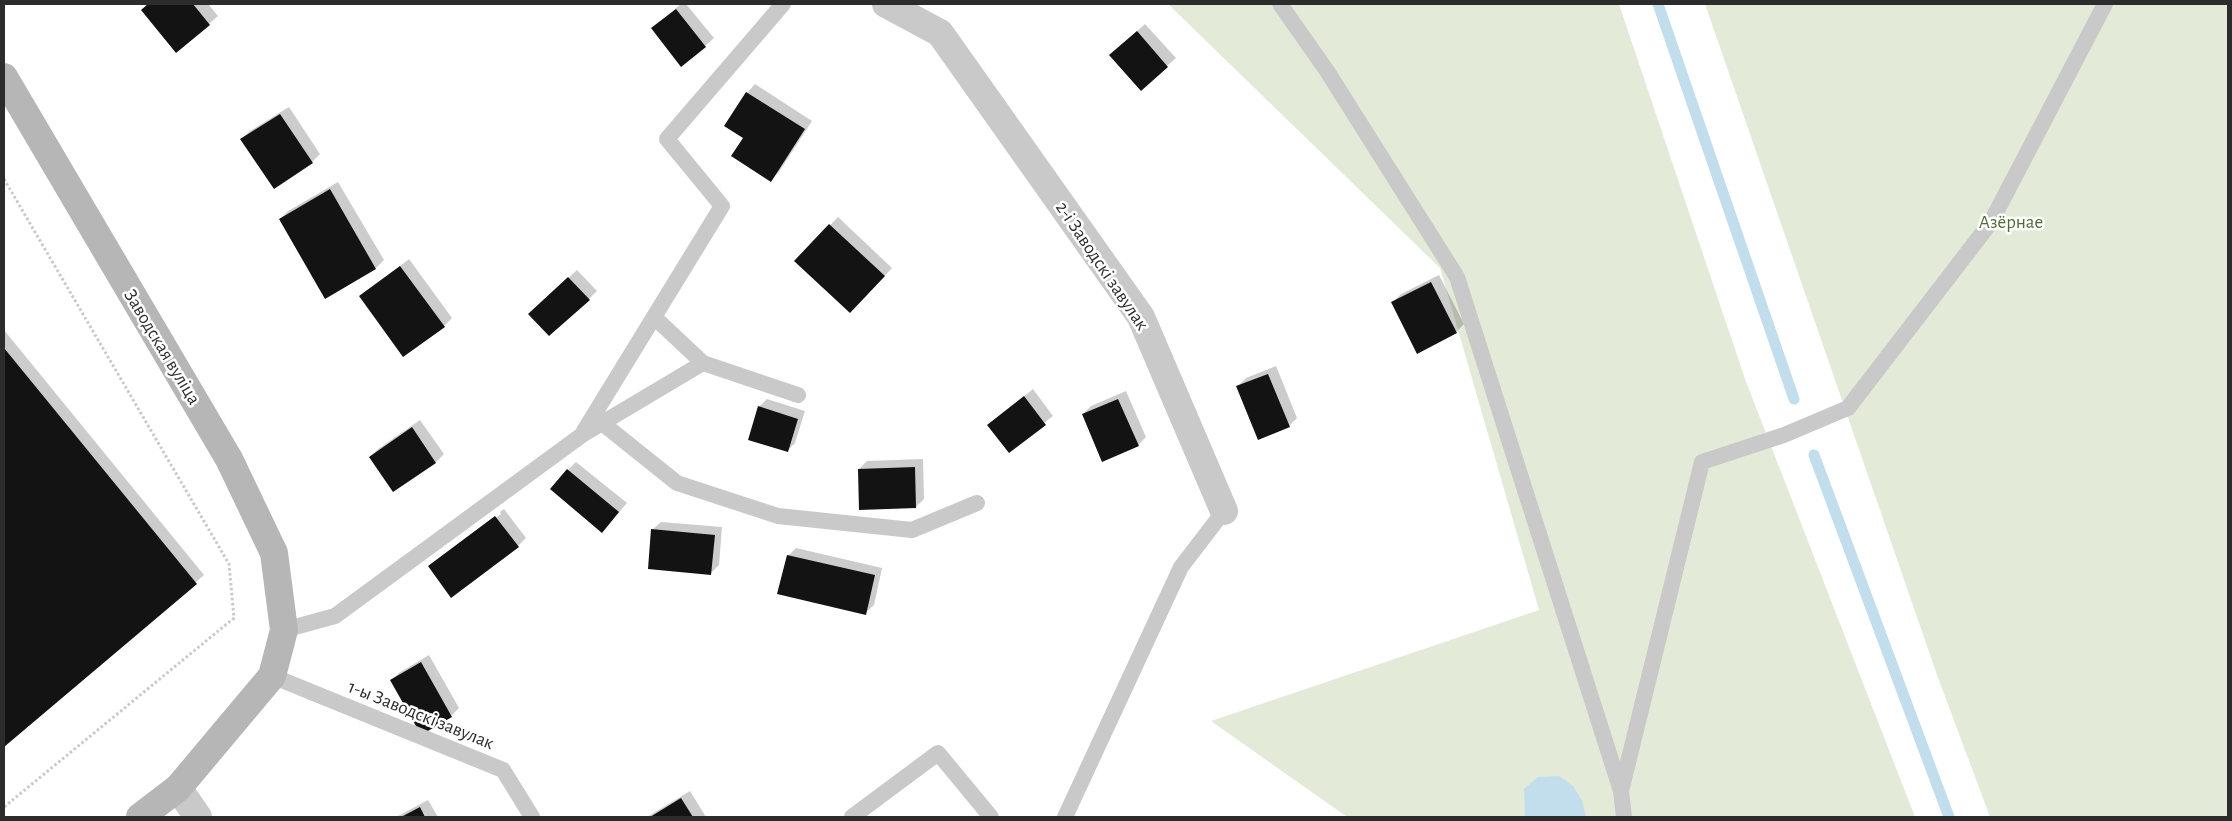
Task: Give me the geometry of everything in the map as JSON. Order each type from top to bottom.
[{"type":"street","name":"2-і Заводскі завулак","points":[[886,4],[940,33],[1141,317],[1224,511]]},
{"type":"street","name":"Заводская вуліца","points":[[4,77],[229,458],[274,553],[284,630],[272,676],[178,788],[140,817]]},
{"type":"street","points":[[178,788],[198,817]]},
{"type":"lane","points":[[582,435],[722,206],[667,139],[783,4]]},
{"type":"lane","points":[[1280,4],[1326,71],[1457,277],[1621,791],[1624,817]]},
{"type":"lane","points":[[1621,791],[1702,462],[1784,435],[1848,408],[1991,222],[2105,4]]},
{"type":"lane","points":[[654,317],[703,363],[798,395]]},
{"type":"lane","points":[[284,630],[335,616],[582,435],[703,363]]},
{"type":"lane","points":[[602,422],[677,482],[778,516],[912,530],[977,503]]},
{"type":"lane","name":"2-і Заводскі завулак","points":[[1064,817],[1182,567],[1224,511]]},
{"type":"lane","name":"1-ы Заводскі завулак","points":[[272,676],[502,770],[532,817]]},
{"type":"lane","points":[[852,817],[938,753],[991,817]]},
{"type":"path","points":[[4,179],[229,564],[234,618],[4,807]]},
{"type":"green space","points":[[1168,4],[1619,4],[1745,379],[1915,817],[1347,817],[1211,721],[1539,610],[1440,268]]},
{"type":"green space","name":"Азёрнае","points":[[1705,4],[2228,4],[2228,817],[1990,817],[1937,675]]},
{"type":"water","points":[[1559,776],[1573,786],[1582,800],[1586,817],[1525,817],[1524,789],[1538,777]]},
{"type":"building","points":[[148,4],[193,4],[210,25],[176,53],[141,10]]},
{"type":"building","points":[[676,9],[706,47],[681,67],[651,28]]},
{"type":"building","points":[[1137,31],[1168,67],[1141,91],[1109,55]]},
{"type":"building","points":[[746,92],[805,129],[771,182],[731,156],[743,138],[724,126]]},
{"type":"building","points":[[280,114],[313,163],[274,189],[240,139]]},
{"type":"building","points":[[330,189],[376,269],[325,299],[279,219]]},
{"type":"building","points":[[829,224],[885,276],[850,313],[794,261]]},
{"type":"building","points":[[400,266],[445,327],[403,357],[359,296]]},
{"type":"building","points":[[568,277],[590,300],[549,336],[528,314]]},
{"type":"building","points":[[1431,282],[1457,333],[1417,354],[1391,302]]},
{"type":"building","points":[[4,348],[197,584],[4,747]]},
{"type":"building","points":[[1268,374],[1290,427],[1258,440],[1236,386]]},
{"type":"building","points":[[1024,396],[1046,425],[1009,453],[987,425]]},
{"type":"building","points":[[1118,399],[1139,446],[1102,462],[1082,414]]},
{"type":"building","points":[[758,406],[798,419],[788,452],[748,440]]},
{"type":"building","points":[[412,427],[436,463],[393,492],[369,457]]},
{"type":"building","points":[[915,467],[916,508],[859,510],[858,469]]},
{"type":"building","points":[[567,469],[619,512],[602,533],[550,489]]},
{"type":"building","points":[[495,516],[519,547],[451,598],[428,566]]},
{"type":"building","points":[[651,529],[715,535],[711,575],[648,569]]},
{"type":"building","points":[[787,555],[875,575],[866,615],[777,594]]},
{"type":"building","points":[[421,662],[452,717],[421,735],[390,680]]},
{"type":"building","points":[[681,798],[693,817],[650,817]]},
{"type":"building","points":[[420,807],[425,817],[401,817]]},
{"type":"waterway","points":[[1658,4],[1794,399]]},
{"type":"waterway","points":[[1814,455],[1949,817]]}]
